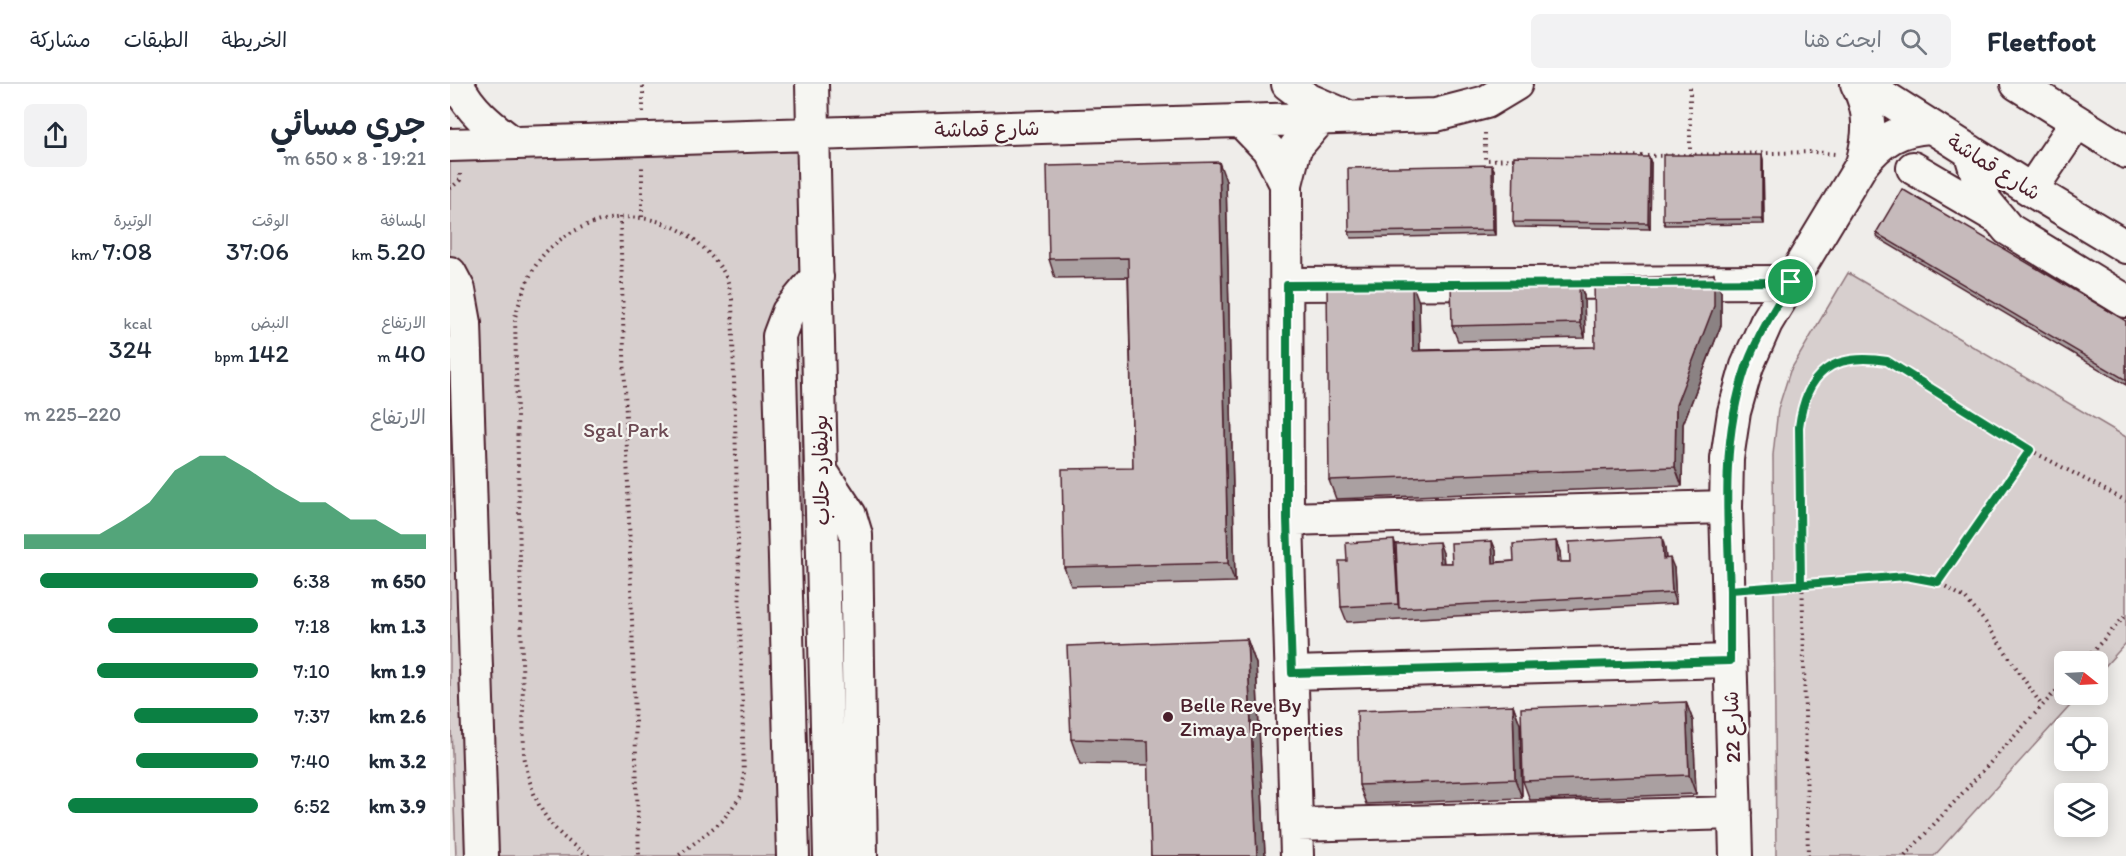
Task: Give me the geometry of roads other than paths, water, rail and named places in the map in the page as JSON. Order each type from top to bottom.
[{"type":"street","points":[[457,84],[464,97],[486,123],[513,143]]},
{"type":"street","name":"بوليفارد حلاب","points":[[812,84],[830,856]]},
{"type":"street","points":[[1288,84],[1309,100],[1351,118]]},
{"type":"street","name":"شارع قماشة","points":[[450,145],[1436,116],[1486,102],[1516,84]]},
{"type":"street","name":"شارع 22","points":[[1857,84],[1864,97],[1869,119],[1869,142],[1862,164]]},
{"type":"street","name":"شارع قماشة","points":[[1864,84],[2126,247]]},
{"type":"street","points":[[2017,84],[2126,152]]},
{"type":"street","points":[[1297,856],[1287,519],[1286,184],[1295,148],[1319,120]]},
{"type":"street","points":[[1242,122],[1268,149],[1286,184]]},
{"type":"street","points":[[2031,190],[2077,122]]},
{"type":"street","name":"شارع 22","points":[[1736,856],[1726,507],[1727,459],[1734,412],[1743,378],[1766,323],[1862,164],[1875,148],[1891,136],[1910,128],[1930,127]]},
{"type":"street","points":[[1970,151],[1978,185],[1995,216]]},
{"type":"street","points":[[1913,168],[1995,216],[2008,229],[2126,301]]},
{"type":"street","points":[[450,273],[459,290],[465,323],[482,856]]},
{"type":"street","points":[[793,856],[779,336],[788,312],[817,277]]},
{"type":"street","points":[[1287,285],[1791,282]]},
{"type":"street","points":[[821,471],[850,515],[856,535],[861,856]]},
{"type":"street","points":[[1287,519],[1726,507]]},
{"type":"street","points":[[1292,673],[1730,661]]},
{"type":"street","points":[[1297,825],[1735,813]]},
{"type":"place","name":"Belle Reve By Zimaya Properties","points":[[1168,717]]},
{"type":"park label","name":"Sgal Park","points":[[626,430]]}]
